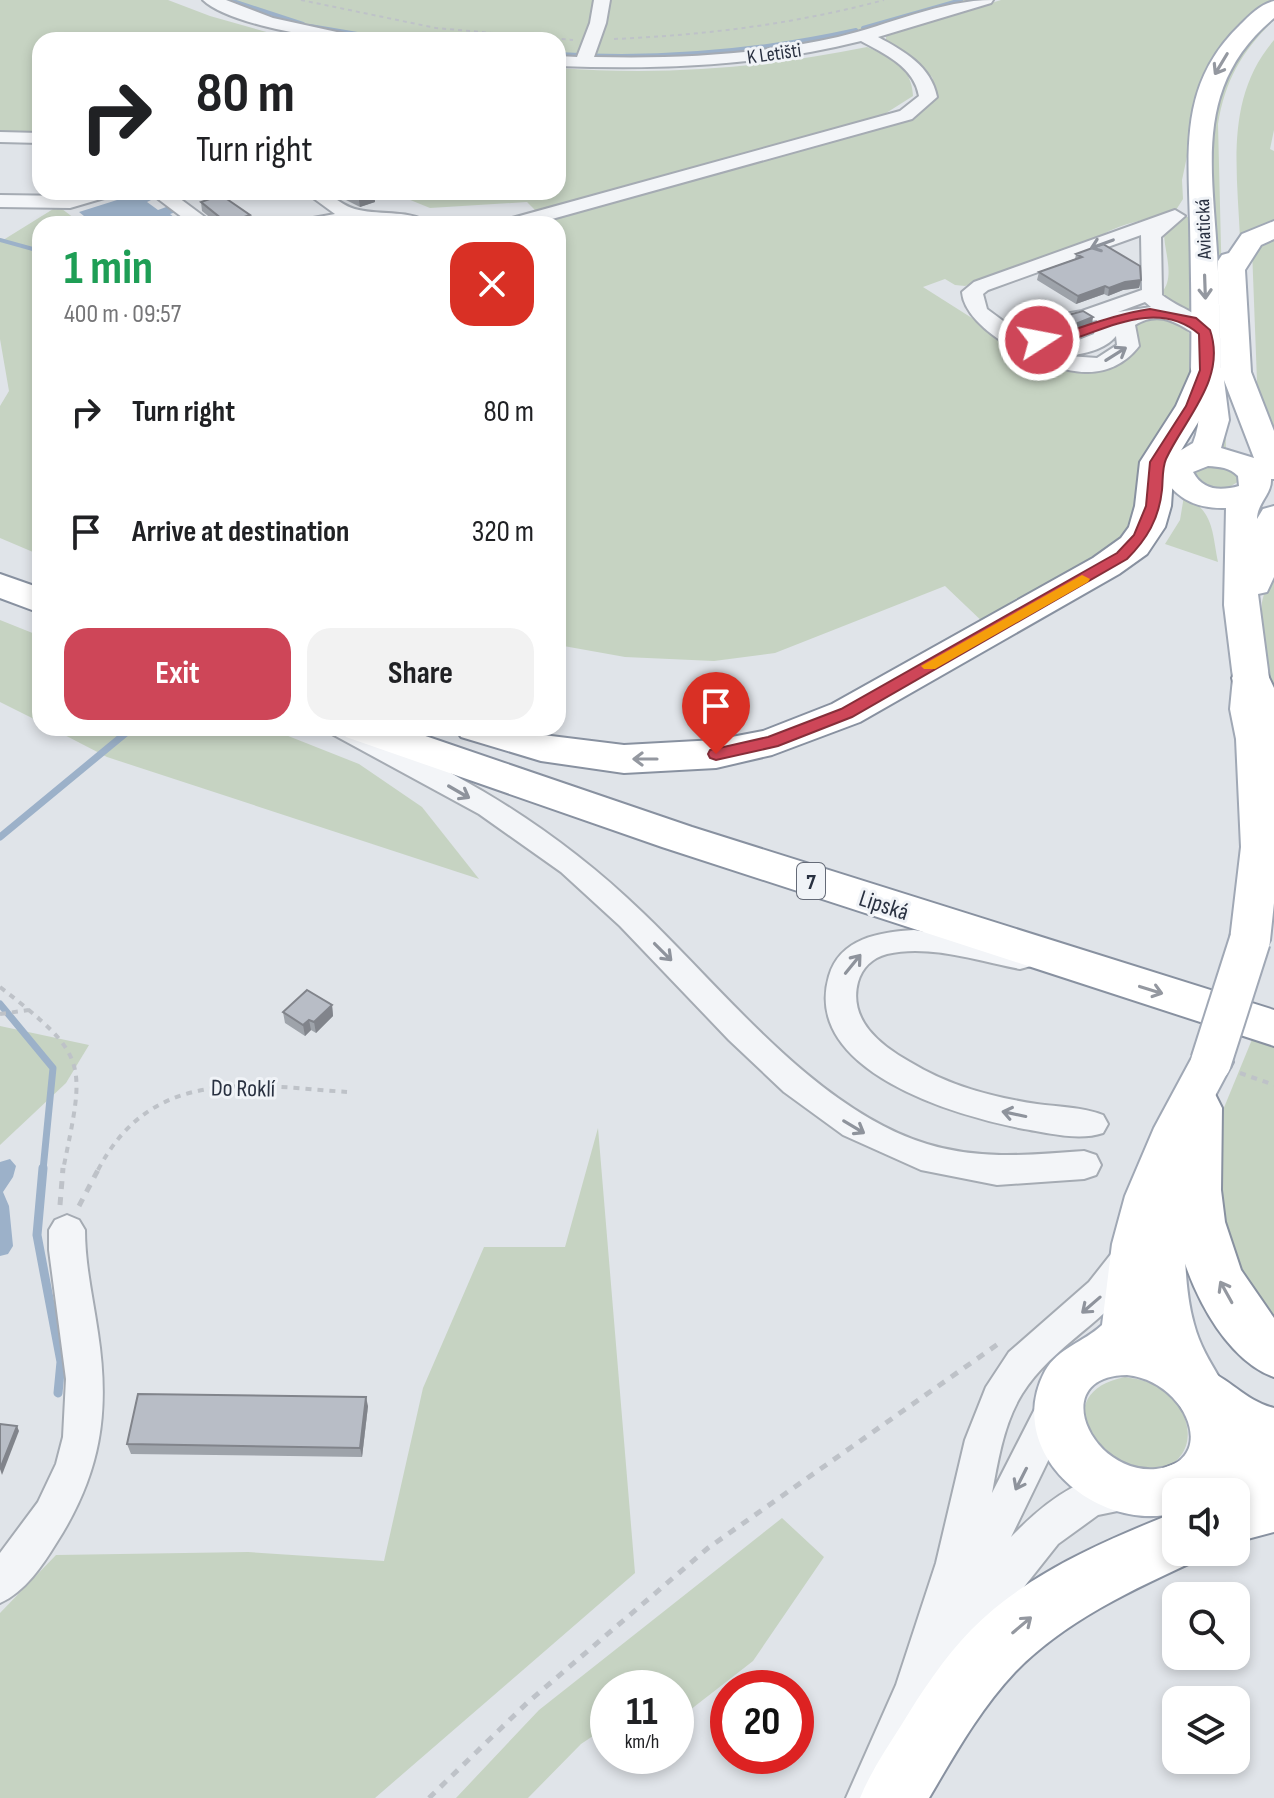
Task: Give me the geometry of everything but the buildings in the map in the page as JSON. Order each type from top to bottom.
[{"type":"highway","points":[[501,736],[541,748],[597,757],[670,759],[745,749],[800,733],[836,718],[1122,556],[1141,536],[1153,506],[1157,462],[1192,406],[1221,371]]},
{"type":"highway","points":[[1025,611],[1081,591],[1120,570],[1151,548],[1173,515],[1185,475]]},
{"type":"highway","points":[[0,563],[32,576]]},
{"type":"highway","points":[[0,585],[32,599]]},
{"type":"highway","points":[[1251,678],[1262,710],[1264,780]]},
{"type":"highway","name":"Lipská","points":[[383,736],[677,837],[1087,970],[1272,1020]]},
{"type":"highway","name":"Lipská","points":[[460,736],[825,858],[1272,1020]]},
{"type":"highway","points":[[1215,1080],[1196,1201],[1205,1242],[1219,1280],[1235,1307],[1274,1353]]},
{"type":"highway","points":[[1197,1388],[1231,1419],[1274,1434]]},
{"type":"highway","points":[[1212,1478],[1218,1474],[1274,1468]]},
{"type":"highway","points":[[1250,1511],[1274,1505]]},
{"type":"highway","points":[[891,1798],[976,1670],[994,1649],[1036,1613],[1061,1597],[1162,1510]]},
{"type":"main road","name":"Aviatická","points":[[1221,371],[1206,332],[1203,117],[1215,75],[1237,41],[1274,7]]},
{"type":"main road","points":[[1230,101],[1245,64],[1274,29]]},
{"type":"main road","points":[[1231,271],[1251,240],[1274,229]]},
{"type":"main road","name":"Aviatická","points":[[1185,475],[1211,438],[1213,382],[1221,371],[1231,271],[1230,231]]},
{"type":"main road","points":[[1221,371],[1232,384],[1235,440],[1241,458],[1259,478]]},
{"type":"main road","points":[[1185,475],[1216,499],[1231,499],[1259,478]]},
{"type":"main road","points":[[1185,475],[1216,519],[1228,580],[1234,688],[1243,740],[1264,780],[1250,940],[1215,1080],[1170,1178],[1161,1237],[1171,1329],[1180,1359],[1215,1417],[1216,1450],[1198,1478]]},
{"type":"main road","points":[[1251,678],[1247,628],[1241,605],[1241,509],[1259,478]]},
{"type":"main road","points":[[1247,628],[1274,516]]},
{"type":"main road","points":[[1162,1505],[1114,1486],[1092,1473],[1069,1447],[1058,1414],[1084,1369],[1116,1346],[1124,1335],[1137,1244],[1151,1184],[1165,1147],[1215,1080]]},
{"type":"main road","points":[[1084,1369],[1137,1353],[1155,1358],[1197,1388]]},
{"type":"street","points":[[211,0],[268,22],[313,32]]},
{"type":"street","points":[[584,62],[598,23],[602,0]]},
{"type":"street","name":"K Letišti","points":[[566,61],[664,63],[791,51],[864,36],[985,0]]},
{"type":"street","points":[[541,216],[906,115],[928,97],[924,78],[901,58],[864,36]]},
{"type":"street","points":[[0,137],[32,138]]},
{"type":"street","points":[[1175,316],[1153,300],[1151,235],[1187,208],[1202,186]]},
{"type":"street","points":[[0,201],[77,200]]},
{"type":"street","points":[[168,200],[185,216]]},
{"type":"street","points":[[327,200],[352,216]]},
{"type":"street","points":[[1175,216],[975,289],[972,299],[982,316],[1055,350],[1071,350],[1105,337],[1105,324],[1109,320],[1150,313],[1195,322],[1206,332]]},
{"type":"street","points":[[1030,336],[1055,321],[1086,317],[1144,295],[1152,288]]},
{"type":"street","points":[[1030,336],[1056,362],[1100,363],[1120,355],[1128,346],[1123,327],[1131,317]]},
{"type":"street","points":[[356,736],[485,807],[572,866],[783,1072],[847,1123],[891,1147],[966,1168],[1033,1172],[1084,1165]]},
{"type":"street","points":[[1087,970],[924,940],[897,940],[873,947],[857,958],[841,982],[840,1000],[844,1020],[855,1038],[873,1055],[904,1074],[947,1095],[990,1109],[1036,1119],[1091,1124]]},
{"type":"street","points":[[7,1563],[54,1518],[64,1496],[81,1436],[85,1379],[67,1230]]},
{"type":"street","points":[[917,1685],[959,1555],[983,1449],[999,1400],[1030,1355],[1106,1292],[1137,1244]]},
{"type":"street","points":[[868,1798],[917,1685],[1047,1429],[1084,1369]]},
{"type":"path","points":[[0,987],[58,1033],[76,1062],[80,1089],[59,1197],[67,1230]]},
{"type":"path","points":[[0,1014],[28,1010]]},
{"type":"path","points":[[1215,1080],[1274,1085]]},
{"type":"path","name":"Do Roklí","points":[[67,1230],[102,1157],[114,1140],[142,1112],[161,1101],[184,1091],[224,1085],[347,1092]]},
{"type":"path","points":[[429,1798],[527,1703],[708,1548],[1003,1339]]},
{"type":"green space","points":[[0,0],[168,0],[267,32],[32,32],[32,135],[0,134]]},
{"type":"green space","points":[[221,0],[971,0],[862,31],[787,48],[695,58],[566,57],[566,32],[329,32],[273,20]]},
{"type":"green space","points":[[1001,0],[1271,0],[1232,33],[1216,53],[1204,76],[1182,180],[1183,199],[1176,210],[1125,225],[1096,239],[965,286],[945,279],[923,287],[1049,364],[1103,368],[1128,330],[1146,320],[1162,319],[1177,323],[1189,333],[1194,344],[1195,363],[1134,532],[1026,603],[1017,598],[1009,603],[1016,608],[987,626],[945,586],[775,653],[714,661],[625,657],[566,646],[566,216],[561,216],[872,131],[923,111],[938,97],[932,77],[886,42],[886,36]]},
{"type":"green space","points":[[1274,14],[1274,20],[1244,55],[1230,80],[1218,124],[1226,450],[1219,449],[1210,145],[1215,105],[1235,55]]},
{"type":"green space","points":[[1274,40],[1274,130],[1270,149],[1274,151],[1274,226],[1240,238],[1237,160],[1241,109],[1258,62]]},
{"type":"green space","points":[[867,47],[885,55],[905,71],[913,96],[883,115],[537,212],[527,202],[430,208],[410,200],[566,200],[566,68],[636,71],[713,68]]},
{"type":"green space","points":[[58,206],[71,216],[42,216]]},
{"type":"green space","points":[[1190,217],[1193,315],[1162,299],[1169,270],[1164,230]]},
{"type":"green space","points":[[32,222],[32,552],[0,538],[0,406],[9,391],[0,339],[0,242]]},
{"type":"green space","points":[[1274,234],[1274,448],[1258,408],[1252,249]]},
{"type":"green space","points":[[1209,463],[1237,471],[1241,480],[1226,489],[1202,484],[1194,471]]},
{"type":"green space","points":[[1184,496],[1201,508],[1210,523],[1218,562],[1165,544],[1180,520]]},
{"type":"green space","points":[[1274,552],[1274,706],[1261,625],[1262,602]]},
{"type":"green space","points":[[0,620],[32,633],[32,718],[0,702]]},
{"type":"green space","points":[[66,736],[288,736],[359,764],[422,807],[479,879],[107,757]]},
{"type":"green space","points":[[0,1026],[89,1045],[66,1083],[0,1145]]},
{"type":"green space","points":[[1253,1037],[1274,1045],[1274,1327],[1226,1256],[1215,1147],[1223,1110]]},
{"type":"green space","points":[[598,1128],[635,1573],[375,1798],[0,1798],[0,1613],[56,1555],[248,1552],[384,1561],[423,1388],[484,1247],[565,1247]]},
{"type":"green space","points":[[1125,1377],[1148,1382],[1164,1391],[1180,1408],[1185,1419],[1188,1430],[1184,1451],[1176,1461],[1155,1471],[1132,1470],[1112,1460],[1095,1443],[1085,1424],[1085,1405],[1098,1388]]},
{"type":"green space","points":[[782,1518],[824,1557],[753,1661],[741,1670],[710,1670],[710,1694],[694,1707],[694,1670],[590,1670],[590,1738],[528,1798],[456,1798],[539,1710]]},
{"type":"water","points":[[117,200],[151,200],[147,202],[158,210],[169,206],[176,212],[170,214],[172,216],[84,216],[79,212]]},
{"type":"water","points":[[10,1159],[16,1166],[3,1192],[9,1206],[13,1246],[8,1254],[0,1256],[0,1162]]},
{"type":"waterway","points":[[230,0],[303,24]]},
{"type":"waterway","points":[[863,28],[961,0]]},
{"type":"waterway","points":[[310,26],[346,32]]},
{"type":"waterway","points":[[566,54],[671,55],[745,49],[856,30]]},
{"type":"waterway","points":[[0,240],[32,249]]},
{"type":"waterway","points":[[0,837],[122,736]]},
{"type":"waterway","points":[[0,1004],[53,1068],[43,1170]]},
{"type":"waterway","points":[[43,1168],[37,1235],[61,1362],[58,1393]]},
{"type":"slow traffic","points":[[929,666],[1082,579]]},
{"type":"route","points":[[716,754],[772,742],[826,723],[1106,566],[1134,546],[1151,517],[1157,462],[1187,416],[1206,370],[1206,332],[1192,321],[1150,313],[1112,319],[1053,341],[1039,340]]}]
